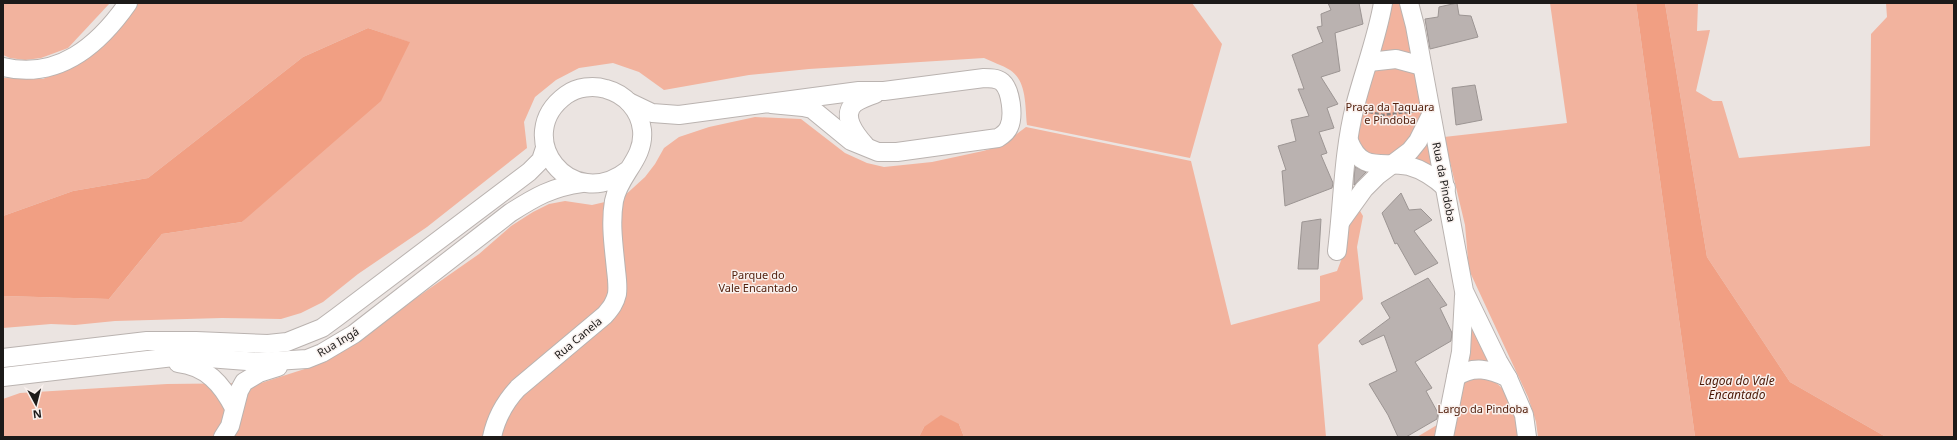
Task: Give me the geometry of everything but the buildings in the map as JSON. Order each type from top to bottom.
[{"type":"street","points":[[3,67],[19,71],[36,70],[55,66],[76,56],[96,41],[128,3]]},
{"type":"street","points":[[1337,251],[1345,162],[1355,106],[1369,62],[1383,3]]},
{"type":"street","name":"Rua da Pindoba","points":[[1409,3],[1446,188],[1464,291],[1463,326],[1456,377],[1444,437]]},
{"type":"street","points":[[1369,62],[1396,59],[1422,66]]},
{"type":"street","points":[[679,115],[658,123],[628,170],[618,178],[608,182],[583,184],[569,179],[559,171],[550,160],[546,148],[544,136],[550,111],[558,101],[569,93],[581,88],[600,88],[618,94],[629,102],[652,113],[679,115],[860,91],[884,91],[993,78],[1001,81],[1006,87],[1011,120],[1005,133],[998,138],[888,153],[870,150],[851,141],[812,109],[771,104]]},
{"type":"street","points":[[870,150],[852,129],[850,112],[854,104],[884,91]]},
{"type":"street","points":[[629,102],[639,119],[642,139],[640,150]]},
{"type":"street","points":[[1340,222],[1364,189],[1389,166],[1402,159],[1410,151],[1421,136],[1430,112]]},
{"type":"street","points":[[1349,141],[1358,158],[1374,164],[1408,166],[1422,170],[1434,177],[1446,188]]},
{"type":"street","name":"Rua Ingá","points":[[3,358],[147,341],[196,341],[268,344],[287,342],[306,336],[322,328],[337,317],[529,172],[541,160],[546,148]]},
{"type":"street","name":"Rua Canela","points":[[492,437],[494,427],[508,399],[518,388],[605,315],[613,305],[617,293],[612,219],[616,193],[628,170]]},
{"type":"street","name":"Rua Ingá","points":[[3,377],[182,356],[259,362],[307,359],[322,353],[354,334],[522,205],[552,189],[583,184]]},
{"type":"street","name":"Rua Canela","points":[[583,184],[604,202],[612,219]]},
{"type":"street","name":"Rua da Pindoba","points":[[1464,291],[1498,361],[1508,378],[1524,415],[1527,437]]},
{"type":"street","points":[[223,437],[231,421],[241,387],[250,378],[259,373],[307,359]]},
{"type":"street","points":[[148,361],[180,364],[209,374],[227,393],[234,408]]},
{"type":"street","points":[[1456,377],[1464,372],[1474,369],[1496,372],[1508,378]]},
{"type":"path","points":[[1355,106],[1373,114],[1383,115],[1430,112]]},
{"type":"green space","points":[[3,3],[110,3],[68,48],[41,58],[25,60],[10,58],[3,55]]},
{"type":"green space","points":[[135,3],[1192,3],[1222,44],[1190,158],[1027,125],[1024,94],[1020,81],[1010,70],[984,58],[809,69],[749,75],[664,90],[639,72],[613,63],[579,68],[556,80],[535,97],[524,122],[527,148],[427,227],[358,274],[323,302],[301,313],[281,319],[222,318],[115,321],[75,325],[51,324],[3,328],[3,296],[109,299],[162,234],[242,222],[409,42],[368,28],[303,57],[148,178],[73,191],[3,216],[3,78],[43,79],[78,62]]},
{"type":"green space","name":"Praça da Taquara e Pindoba","points":[[1385,3],[1402,3],[1423,106],[1420,121],[1412,139],[1386,159],[1362,153],[1356,134]]},
{"type":"green space","points":[[1550,3],[1636,3],[1695,437],[1538,437],[1536,422],[1528,397],[1469,270],[1465,225],[1444,137],[1567,123]]},
{"type":"green space","points":[[1665,3],[1698,3],[1697,31],[1710,30],[1696,91],[1713,101],[1722,101],[1739,158],[1870,146],[1871,34],[1887,17],[1886,3],[1954,3],[1954,437],[1886,437],[1790,382],[1707,257]]},
{"type":"green space","name":"Parque do Vale Encantado","points":[[755,117],[801,119],[845,153],[867,163],[884,167],[932,162],[1001,146],[1026,127],[1191,161],[1231,325],[1320,301],[1320,276],[1337,271],[1342,258],[1346,229],[1360,211],[1363,216],[1357,247],[1363,299],[1318,345],[1326,437],[964,437],[959,424],[924,427],[919,437],[3,437],[3,399],[20,393],[167,384],[261,383],[326,361],[479,254],[511,226],[533,212],[549,204],[565,201],[592,205],[622,198],[645,177],[655,164],[664,148],[679,137],[709,127]]},
{"type":"green space","points":[[1430,136],[1439,175],[1412,157]]},
{"type":"green space","points":[[1469,318],[1493,364],[1465,365]]},
{"type":"green space","name":"Largo da Pindoba","points":[[1475,377],[1486,378],[1496,383],[1503,389],[1512,406],[1519,437],[1452,437],[1460,387]]},
{"type":"green space","points":[[1437,425],[1436,437],[1417,437]]},
{"type":"water","name":"Lagoa do Vale Encantado","points":[[1636,3],[1665,3],[1707,257],[1790,382],[1886,437],[1695,437]]},
{"type":"water","points":[[368,28],[410,42],[381,101],[242,222],[162,234],[109,299],[3,296],[3,216],[73,191],[148,178],[303,57]]},
{"type":"water","points":[[941,415],[959,424],[964,437],[919,437],[924,427]]}]
